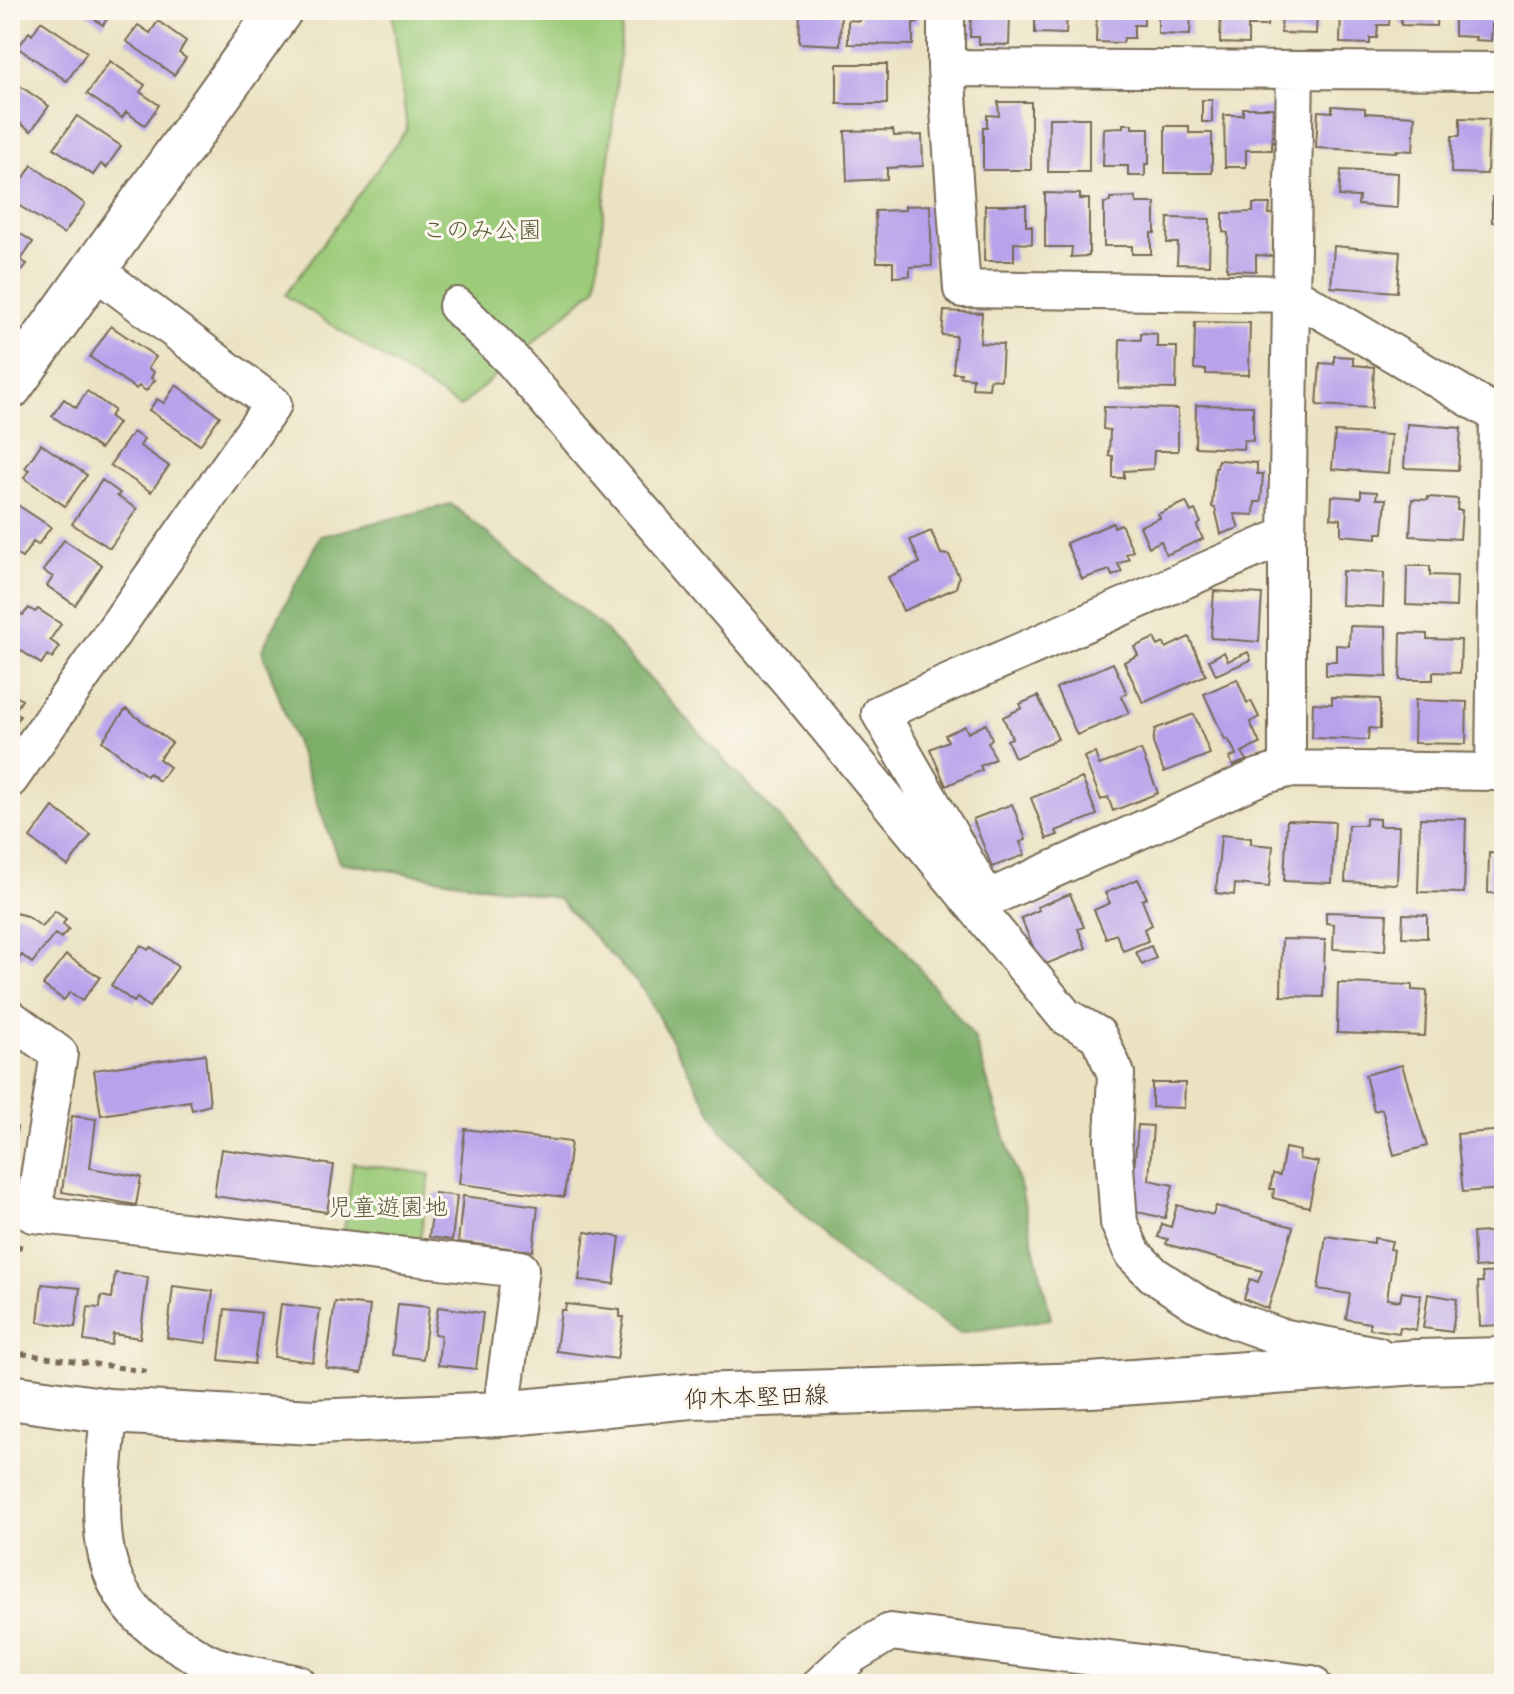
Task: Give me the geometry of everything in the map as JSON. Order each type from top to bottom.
[{"type":"main road","points":[[10,387],[280,10]]},
{"type":"main road","name":"仰木本堅田線","points":[[10,1397],[109,1411],[313,1422],[501,1414],[691,1396],[1091,1385],[1418,1362],[1504,1360]]},
{"type":"street","points":[[946,10],[946,68],[962,289],[1292,294],[1498,415],[1494,772],[1287,769],[1259,777],[987,899],[880,713],[1287,535]]},
{"type":"street","points":[[946,68],[1504,71]]},
{"type":"street","points":[[1287,769],[1287,535],[1295,71]]},
{"type":"street","points":[[10,779],[273,404],[96,271]]},
{"type":"street","points":[[457,306],[512,360],[791,683],[1065,1016],[1098,1035],[1116,1074],[1113,1139],[1119,1223],[1133,1254],[1154,1275],[1196,1303],[1233,1320],[1281,1337],[1418,1362]]},
{"type":"street","points":[[10,1018],[59,1054],[33,1214],[520,1269],[501,1414]]},
{"type":"street","points":[[109,1411],[102,1505],[105,1543],[109,1572],[128,1607],[155,1632],[213,1665],[298,1684]]},
{"type":"street","points":[[821,1684],[852,1655],[890,1632],[1312,1684]]},
{"type":"green space","name":"このみ公園","points":[[392,10],[624,10],[596,287],[460,407],[285,295],[407,129]]},
{"type":"green space","points":[[451,504],[600,625],[752,790],[874,912],[974,1037],[1021,1189],[1051,1319],[959,1333],[851,1261],[722,1132],[643,989],[557,898],[339,862],[262,650],[320,536]]},
{"type":"green space","name":"児童遊園地","points":[[353,1163],[430,1174],[419,1245],[343,1238]]},
{"type":"building","points":[[82,10],[113,10],[103,25]]},
{"type":"building","points":[[800,10],[841,11],[840,45],[799,43]]},
{"type":"building","points":[[860,10],[918,10],[918,23],[913,23],[913,45],[848,44],[848,20],[860,21]]},
{"type":"building","points":[[967,10],[1018,10],[1018,18],[1010,17],[1009,45],[979,44],[979,37],[970,37],[971,16],[967,16]]},
{"type":"building","points":[[1035,10],[1067,10],[1066,34],[1035,33]]},
{"type":"building","points":[[1097,10],[1144,10],[1144,25],[1134,25],[1134,38],[1124,38],[1123,43],[1096,42]]},
{"type":"building","points":[[1158,10],[1206,10],[1206,18],[1199,19],[1199,13],[1191,13],[1190,35],[1158,34]]},
{"type":"building","points":[[1221,10],[1268,10],[1267,26],[1248,26],[1248,44],[1220,43]]},
{"type":"building","points":[[1282,10],[1321,10],[1317,13],[1316,34],[1281,33]]},
{"type":"building","points":[[1341,10],[1390,10],[1389,25],[1378,25],[1377,38],[1370,38],[1370,44],[1340,43]]},
{"type":"building","points":[[1401,10],[1437,10],[1436,26],[1401,25]]},
{"type":"building","points":[[1454,10],[1500,10],[1500,24],[1492,24],[1491,41],[1454,36]]},
{"type":"building","points":[[41,21],[87,52],[67,81],[18,48]]},
{"type":"building","points":[[158,21],[186,41],[179,53],[186,58],[174,75],[126,41],[138,25],[150,33]]},
{"type":"building","points":[[110,61],[145,85],[140,92],[159,105],[145,125],[126,112],[122,118],[87,94]]},
{"type":"building","points":[[837,64],[887,64],[887,104],[837,104]]},
{"type":"building","points":[[10,79],[49,106],[31,131],[10,116]]},
{"type":"building","points":[[1202,100],[1212,100],[1212,122],[1202,122]]},
{"type":"building","points":[[998,102],[1031,102],[1031,170],[983,170],[983,127],[987,127],[987,115],[999,116]]},
{"type":"building","points":[[1332,106],[1365,108],[1365,113],[1415,116],[1413,151],[1316,148],[1318,111],[1332,112]]},
{"type":"building","points":[[1243,108],[1273,108],[1272,150],[1246,150],[1246,167],[1225,167],[1224,115],[1243,115]]},
{"type":"building","points":[[77,116],[121,146],[106,168],[101,164],[93,175],[54,148]]},
{"type":"building","points":[[1049,118],[1089,118],[1089,172],[1048,172]]},
{"type":"building","points":[[1460,118],[1489,119],[1487,174],[1451,173],[1452,136],[1460,136]]},
{"type":"building","points":[[1123,124],[1132,124],[1132,128],[1149,128],[1149,164],[1145,164],[1145,176],[1128,176],[1128,166],[1103,166],[1104,128],[1123,127]]},
{"type":"building","points":[[1165,126],[1189,126],[1189,133],[1212,133],[1212,173],[1165,173]]},
{"type":"building","points":[[893,130],[894,136],[922,135],[923,166],[887,168],[887,179],[847,181],[845,131]]},
{"type":"building","points":[[32,165],[85,204],[64,234],[10,200]]},
{"type":"building","points":[[1341,170],[1398,173],[1397,208],[1358,205],[1359,197],[1339,196]]},
{"type":"building","points":[[1045,193],[1080,194],[1080,199],[1089,199],[1089,256],[1071,257],[1072,247],[1045,247]]},
{"type":"building","points":[[1136,197],[1136,203],[1155,203],[1151,254],[1132,254],[1132,246],[1104,246],[1104,203],[1110,202],[1110,198]]},
{"type":"building","points":[[1492,197],[1504,197],[1504,223],[1492,222]]},
{"type":"building","points":[[1253,204],[1270,204],[1269,214],[1274,214],[1273,256],[1256,255],[1256,271],[1227,270],[1228,233],[1223,232],[1223,213],[1253,212]]},
{"type":"building","points":[[930,205],[932,266],[910,267],[910,276],[893,277],[893,262],[877,262],[875,211]]},
{"type":"building","points":[[985,205],[1026,205],[1026,226],[1032,226],[1032,244],[1014,243],[1014,261],[984,261]]},
{"type":"building","points":[[1168,218],[1210,219],[1209,265],[1177,264],[1178,243],[1167,243]]},
{"type":"building","points":[[10,227],[33,242],[21,260],[27,264],[13,282],[10,280]]},
{"type":"building","points":[[1334,246],[1400,252],[1397,292],[1331,287]]},
{"type":"building","points":[[944,311],[982,313],[980,343],[1003,344],[1001,380],[990,379],[989,389],[972,388],[973,378],[953,373],[956,336],[942,335]]},
{"type":"building","points":[[1195,322],[1250,323],[1249,375],[1206,374],[1206,370],[1194,369]]},
{"type":"building","points":[[111,326],[156,357],[148,368],[154,372],[151,378],[155,380],[146,391],[139,386],[136,389],[90,357]]},
{"type":"building","points":[[1141,333],[1157,334],[1157,347],[1177,347],[1176,389],[1119,388],[1120,339],[1141,340]]},
{"type":"building","points":[[1334,356],[1353,357],[1353,365],[1374,367],[1372,408],[1317,405],[1320,363],[1334,364]]},
{"type":"building","points":[[176,385],[220,416],[200,445],[149,410],[157,399],[164,403]]},
{"type":"building","points":[[87,391],[114,410],[110,417],[118,423],[100,449],[52,416],[64,399],[76,408]]},
{"type":"building","points":[[1196,405],[1253,406],[1253,441],[1244,440],[1243,449],[1195,447]]},
{"type":"building","points":[[1104,407],[1178,409],[1178,451],[1154,451],[1153,469],[1124,471],[1124,478],[1113,478],[1113,456],[1109,456],[1110,430],[1103,429]]},
{"type":"building","points":[[1407,424],[1461,428],[1458,470],[1404,468]]},
{"type":"building","points":[[133,432],[144,439],[140,446],[169,466],[151,492],[110,465]]},
{"type":"building","points":[[1335,432],[1391,435],[1388,473],[1332,469]]},
{"type":"building","points":[[41,444],[87,475],[65,506],[24,478],[29,470],[25,468]]},
{"type":"building","points":[[1218,460],[1257,463],[1257,474],[1263,474],[1261,502],[1255,502],[1254,515],[1234,514],[1239,528],[1221,534],[1215,508],[1212,507]]},
{"type":"building","points":[[102,480],[120,493],[117,496],[137,509],[110,548],[72,524]]},
{"type":"building","points":[[1361,491],[1377,492],[1376,499],[1386,499],[1383,533],[1377,533],[1377,538],[1341,535],[1341,519],[1331,518],[1332,496],[1361,498]]},
{"type":"building","points":[[1428,497],[1458,499],[1457,510],[1462,510],[1460,539],[1410,536],[1412,499],[1428,500]]},
{"type":"building","points":[[10,500],[51,527],[38,545],[33,542],[22,558],[10,550]]},
{"type":"building","points":[[1186,502],[1191,512],[1195,510],[1201,523],[1197,526],[1203,539],[1166,555],[1161,541],[1149,547],[1140,526]]},
{"type":"building","points":[[1113,523],[1114,527],[1121,524],[1133,551],[1126,554],[1129,559],[1118,564],[1122,572],[1112,576],[1110,570],[1082,579],[1066,543]]},
{"type":"building","points":[[931,531],[941,554],[949,555],[959,577],[956,588],[903,611],[888,577],[920,563],[910,540]]},
{"type":"building","points":[[64,540],[102,565],[75,605],[47,586],[53,577],[43,571]]},
{"type":"building","points":[[1407,566],[1430,566],[1430,575],[1457,576],[1456,607],[1406,605]]},
{"type":"building","points":[[1342,571],[1384,573],[1383,607],[1341,605]]},
{"type":"building","points":[[1214,591],[1262,594],[1259,642],[1211,638]]},
{"type":"building","points":[[29,608],[35,612],[38,609],[61,624],[50,640],[60,647],[52,658],[47,655],[41,664],[10,643],[10,624],[18,612],[23,615]]},
{"type":"building","points":[[1350,626],[1386,627],[1387,677],[1326,675],[1326,661],[1336,661],[1336,645],[1349,646]]},
{"type":"building","points":[[1401,633],[1427,634],[1427,639],[1461,640],[1460,673],[1433,672],[1433,680],[1400,680]]},
{"type":"building","points":[[1189,637],[1206,675],[1143,703],[1124,662],[1138,655],[1134,647],[1154,638],[1158,646],[1164,643],[1166,648]]},
{"type":"building","points":[[1224,652],[1228,661],[1248,652],[1251,660],[1216,675],[1209,660]]},
{"type":"building","points":[[1113,663],[1127,693],[1121,696],[1129,713],[1077,735],[1056,688]]},
{"type":"building","points":[[1237,679],[1247,703],[1251,701],[1259,717],[1250,722],[1260,744],[1242,752],[1247,760],[1233,766],[1229,758],[1236,755],[1234,750],[1228,739],[1225,740],[1204,694]]},
{"type":"building","points":[[10,692],[22,700],[14,712],[20,716],[13,727],[10,725]]},
{"type":"building","points":[[1038,696],[1058,739],[1015,758],[1007,740],[1012,738],[1003,717],[1022,708],[1020,704]]},
{"type":"building","points":[[1332,697],[1380,699],[1380,729],[1369,728],[1368,740],[1312,738],[1313,703],[1332,704]]},
{"type":"building","points":[[1415,700],[1467,702],[1466,744],[1414,743]]},
{"type":"building","points":[[126,709],[172,743],[159,759],[170,767],[159,781],[149,773],[147,776],[102,741]]},
{"type":"building","points":[[1194,714],[1210,754],[1164,772],[1153,743],[1155,729]]},
{"type":"building","points":[[986,724],[992,739],[988,742],[995,759],[980,766],[982,770],[946,786],[930,749],[948,741],[945,735],[965,726],[968,733]]},
{"type":"building","points":[[1141,750],[1158,793],[1113,811],[1108,797],[1101,800],[1084,757],[1095,753],[1099,765]]},
{"type":"building","points":[[1082,778],[1097,815],[1056,831],[1058,835],[1047,839],[1031,798]]},
{"type":"building","points":[[1012,804],[1026,840],[1020,842],[1025,855],[992,867],[973,819]]},
{"type":"building","points":[[53,807],[91,835],[68,866],[30,838]]},
{"type":"building","points":[[1366,818],[1379,819],[1379,826],[1399,826],[1397,884],[1345,882],[1348,825],[1366,825]]},
{"type":"building","points":[[1420,818],[1466,819],[1464,893],[1418,892]]},
{"type":"building","points":[[1287,820],[1335,822],[1332,883],[1284,881]]},
{"type":"building","points":[[1221,835],[1251,838],[1251,844],[1273,846],[1269,887],[1235,884],[1234,895],[1216,893]]},
{"type":"building","points":[[1489,853],[1504,854],[1504,894],[1488,893]]},
{"type":"building","points":[[1138,879],[1147,898],[1142,900],[1152,925],[1144,929],[1148,941],[1123,951],[1116,934],[1106,938],[1094,910],[1110,903],[1105,893]]},
{"type":"building","points":[[1070,894],[1084,927],[1078,929],[1086,948],[1041,966],[1021,918],[1039,910],[1037,907]]},
{"type":"building","points":[[55,911],[66,919],[63,924],[69,929],[61,938],[55,934],[32,963],[22,955],[18,960],[10,959],[10,920],[15,913],[27,916],[42,927]]},
{"type":"building","points":[[1326,912],[1387,914],[1385,951],[1333,949],[1334,924],[1326,923]]},
{"type":"building","points":[[1403,914],[1427,915],[1427,938],[1402,937]]},
{"type":"building","points":[[1282,939],[1325,940],[1323,997],[1281,996]]},
{"type":"building","points":[[141,945],[148,950],[151,947],[178,967],[149,1007],[137,998],[134,1002],[111,985]]},
{"type":"building","points":[[1151,946],[1156,958],[1142,965],[1136,952]]},
{"type":"building","points":[[66,955],[100,977],[82,1001],[70,992],[64,1000],[43,985]]},
{"type":"building","points":[[1338,983],[1412,985],[1412,990],[1427,991],[1425,1036],[1337,1033]]},
{"type":"building","points":[[205,1054],[210,1105],[192,1110],[190,1101],[101,1115],[94,1070]]},
{"type":"building","points":[[1402,1065],[1427,1146],[1394,1155],[1382,1109],[1374,1111],[1365,1075]]},
{"type":"building","points":[[1152,1083],[1185,1083],[1184,1108],[1152,1107]]},
{"type":"building","points":[[72,1116],[96,1119],[90,1168],[141,1177],[136,1205],[62,1192]]},
{"type":"building","points":[[1138,1125],[1153,1126],[1149,1180],[1173,1185],[1165,1218],[1137,1212],[1133,1182]]},
{"type":"building","points":[[10,1126],[17,1127],[12,1167],[10,1167]]},
{"type":"building","points":[[465,1129],[571,1142],[564,1197],[459,1184]]},
{"type":"building","points":[[1504,1130],[1504,1189],[1463,1192],[1457,1134]]},
{"type":"building","points":[[1285,1148],[1300,1151],[1299,1159],[1318,1162],[1309,1207],[1273,1198],[1274,1189],[1270,1189],[1273,1174],[1280,1175]]},
{"type":"building","points":[[221,1149],[334,1165],[327,1212],[214,1196]]},
{"type":"building","points":[[435,1193],[457,1196],[452,1240],[429,1237]]},
{"type":"building","points":[[463,1196],[538,1206],[533,1251],[458,1242]]},
{"type":"building","points":[[1177,1205],[1213,1215],[1216,1206],[1293,1227],[1268,1309],[1244,1299],[1250,1279],[1258,1282],[1262,1271],[1166,1244],[1168,1239],[1158,1237],[1162,1224],[1171,1227]]},
{"type":"building","points":[[1504,1231],[1504,1266],[1475,1268],[1473,1233]]},
{"type":"building","points":[[585,1232],[620,1237],[614,1284],[579,1280]]},
{"type":"building","points":[[1326,1236],[1374,1243],[1374,1238],[1392,1241],[1390,1249],[1394,1250],[1387,1299],[1400,1301],[1402,1292],[1421,1295],[1416,1330],[1400,1327],[1399,1333],[1370,1329],[1370,1323],[1346,1319],[1350,1294],[1318,1289]]},
{"type":"building","points":[[1504,1272],[1504,1325],[1480,1326],[1478,1282],[1483,1282],[1482,1273]]},
{"type":"building","points":[[115,1273],[148,1277],[140,1338],[113,1334],[111,1345],[84,1341],[88,1307],[100,1308],[101,1296],[112,1298]]},
{"type":"building","points":[[42,1284],[80,1288],[75,1327],[38,1322]]},
{"type":"building","points":[[173,1286],[213,1291],[206,1343],[167,1338]]},
{"type":"building","points":[[1428,1294],[1457,1299],[1452,1332],[1423,1328]]},
{"type":"building","points":[[335,1302],[370,1306],[362,1373],[326,1368]]},
{"type":"building","points":[[281,1304],[320,1309],[313,1362],[274,1357]]},
{"type":"building","points":[[398,1304],[429,1307],[423,1359],[392,1355]]},
{"type":"building","points":[[566,1304],[620,1310],[620,1317],[624,1317],[617,1359],[556,1351],[561,1310],[565,1310]]},
{"type":"building","points":[[438,1307],[483,1313],[476,1369],[438,1365],[441,1335],[434,1334]]},
{"type":"building","points":[[225,1309],[261,1313],[254,1364],[219,1360]]}]
